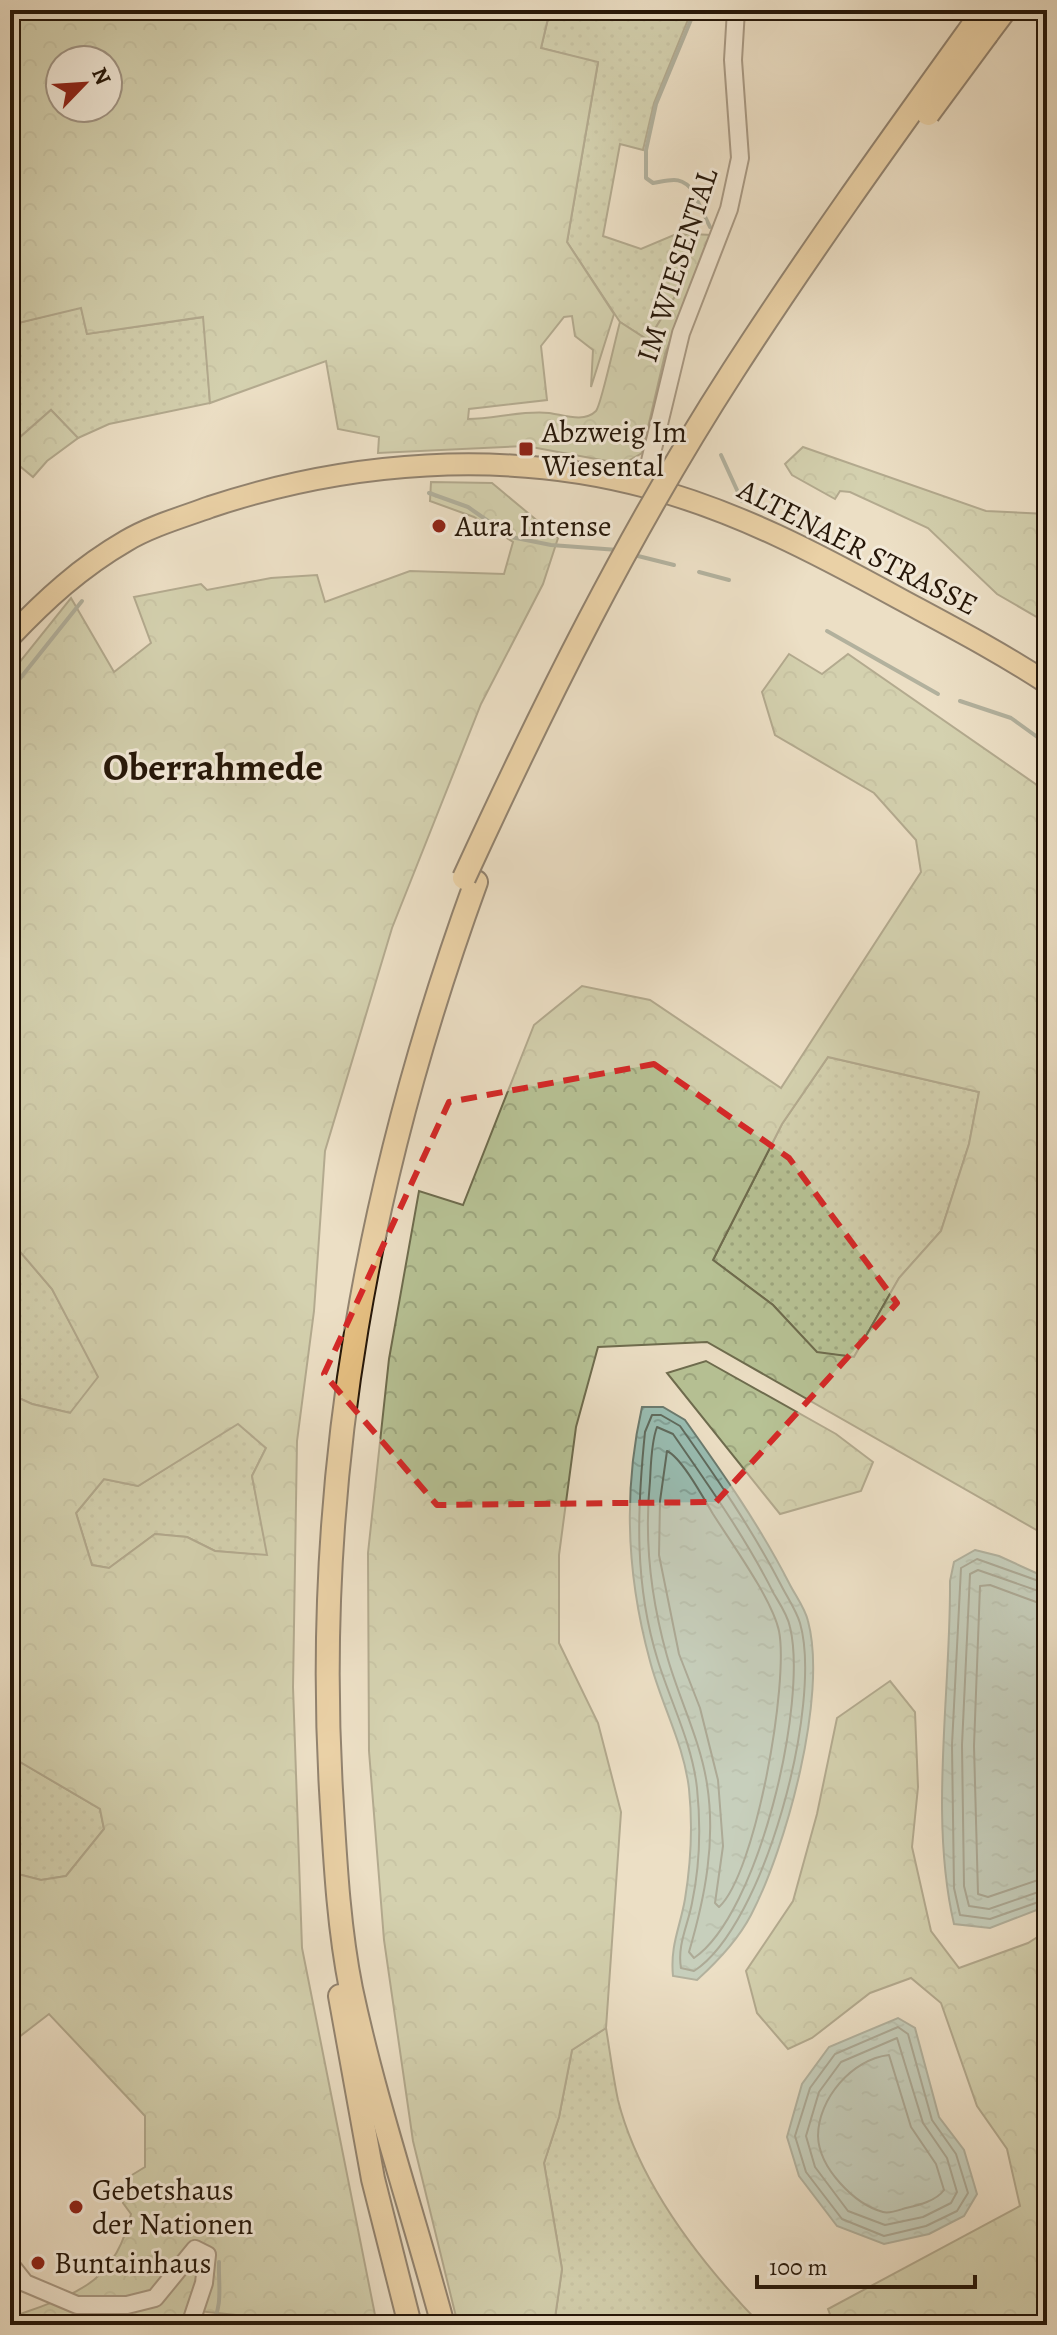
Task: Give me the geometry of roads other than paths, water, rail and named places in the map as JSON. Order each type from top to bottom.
[{"type":"highway","points":[[410,2325],[373,2179],[347,2045],[332,1941],[320,1791],[316,1687],[319,1576],[331,1434],[358,1246],[383,1138],[429,981],[470,880],[531,731],[615,571],[724,385],[867,173],[982,22],[1005,10]]},
{"type":"highway","points":[[443,2325],[351,1986],[335,1858],[325,1688],[329,1572],[339,1454],[369,1247],[392,1147],[470,880]]},
{"type":"main road","name":"ALTENAER STRASSE","points":[[10,637],[48,596],[127,540],[261,491],[325,478],[450,464],[526,467],[644,486],[722,511],[808,550],[1012,660],[1047,683]]},
{"type":"street","name":"IM WIESENTAL","points":[[644,486],[681,333],[729,209],[740,158],[733,60],[736,10]]},
{"type":"street","points":[[10,2264],[25,2283],[77,2305],[127,2305],[155,2298],[195,2249],[207,2255],[204,2283],[190,2325]]},
{"type":"water","points":[[642,1407],[663,1407],[685,1420],[713,1459],[766,1541],[802,1606],[813,1652],[808,1729],[790,1812],[777,1851],[746,1924],[727,1950],[697,1980],[673,1976],[674,1946],[685,1899],[690,1858],[689,1789],[682,1756],[650,1661],[632,1566],[632,1470]]},
{"type":"water","points":[[975,1550],[999,1556],[1047,1578],[1047,1906],[990,1928],[954,1924],[943,1841],[950,1581],[954,1562]]},
{"type":"water","points":[[898,2018],[915,2028],[939,2117],[964,2150],[977,2194],[964,2216],[929,2234],[884,2244],[837,2226],[799,2176],[787,2137],[802,2084],[829,2047]]},
{"type":"waterway","points":[[694,192],[680,181],[653,183],[646,178],[646,150],[656,104],[695,10]]},
{"type":"waterway","points":[[698,202],[710,227]]},
{"type":"waterway","points":[[721,455],[742,501]]},
{"type":"waterway","points":[[429,493],[468,507],[511,537],[551,545],[618,550]]},
{"type":"waterway","points":[[634,555],[674,565]]},
{"type":"waterway","points":[[699,572],[729,580]]},
{"type":"waterway","points":[[10,691],[82,601]]},
{"type":"waterway","points":[[827,631],[938,694]]},
{"type":"waterway","points":[[960,701],[1011,718],[1047,744]]},
{"type":"waterway","points":[[210,2325],[219,2303],[219,2262]]},
{"type":"place","name":"Abzweig Im Wiesental","points":[[526,449]]},
{"type":"place","name":"Aura Intense","points":[[439,526]]},
{"type":"place","name":"Gebetshaus der Nationen","points":[[76,2207]]},
{"type":"place","name":"Buntainhaus","points":[[38,2263]]},
{"type":"district","name":"Oberrahmede","points":[[213,767]]}]
